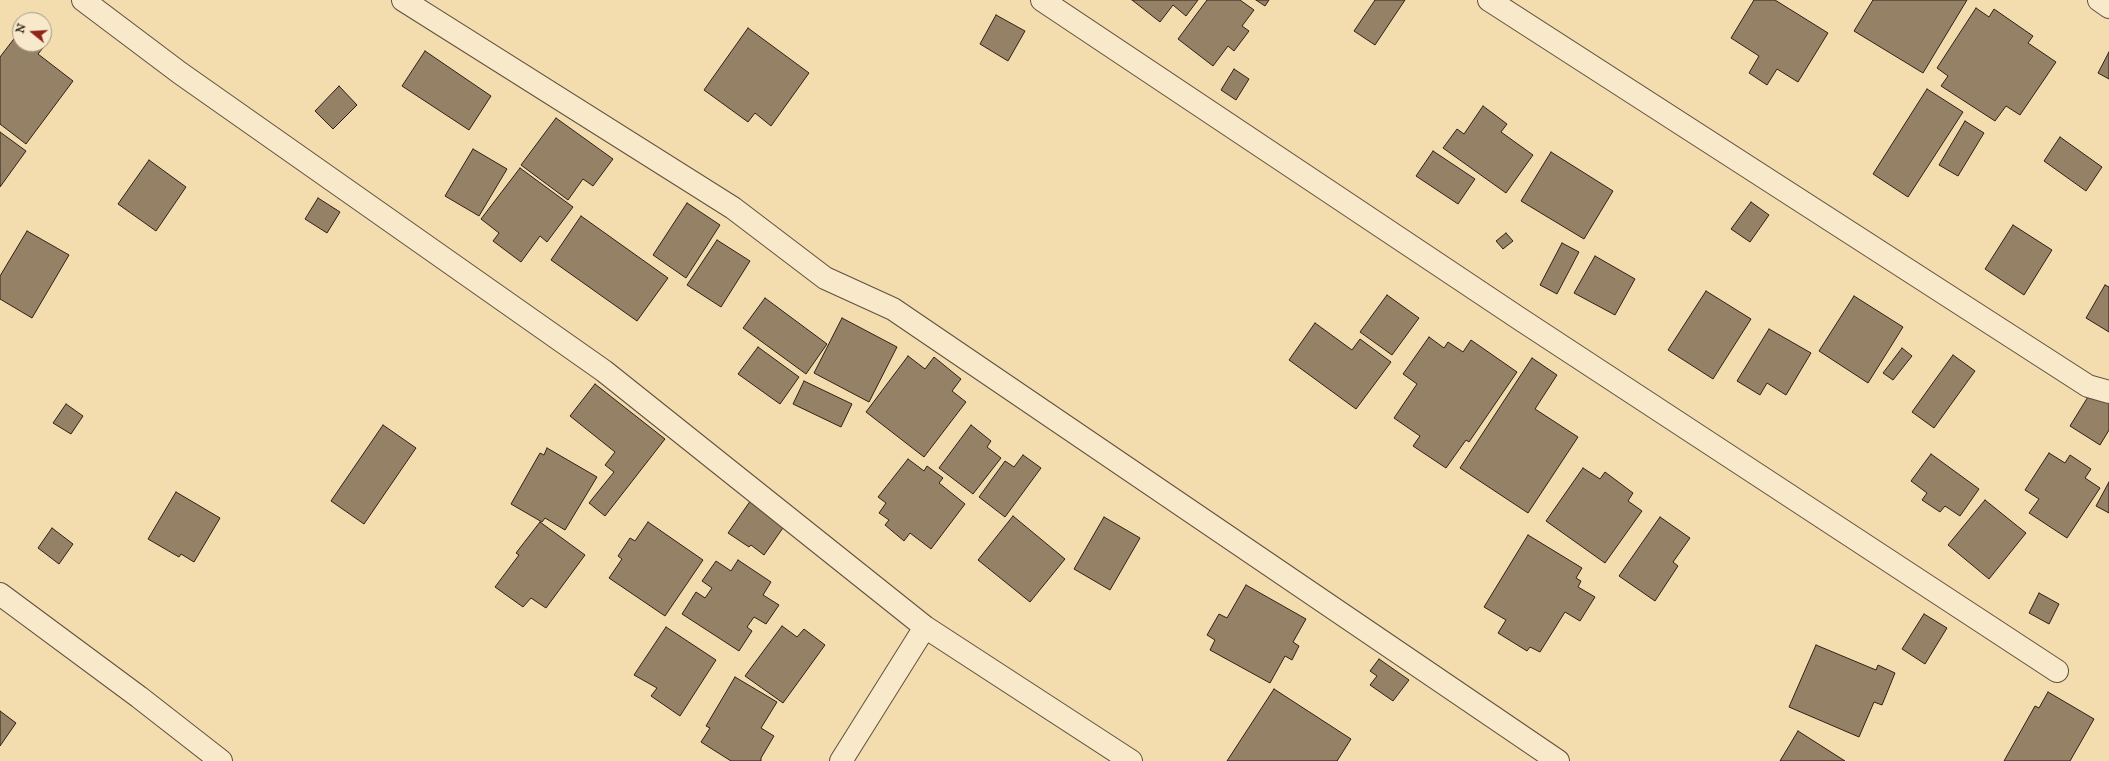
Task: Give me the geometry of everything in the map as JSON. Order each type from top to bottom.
[{"type":"street","points":[[83,0],[180,73],[604,371],[925,626],[1130,761]]},
{"type":"street","points":[[403,0],[733,208],[825,278],[893,309],[1558,761]]},
{"type":"street","points":[[1042,0],[1514,315],[2057,671]]},
{"type":"street","points":[[1489,0],[2088,386],[2109,392]]},
{"type":"street","points":[[2099,0],[2109,7]]},
{"type":"street","points":[[0,594],[139,697],[221,761]]},
{"type":"street","points":[[841,761],[925,626]]},
{"type":"building","points":[[1132,0],[1198,0],[1186,16],[1173,5],[1160,22]]},
{"type":"building","points":[[1207,0],[1240,0],[1254,10],[1242,26],[1249,31],[1234,51],[1228,46],[1213,66],[1178,39]]},
{"type":"building","points":[[1256,0],[1269,0],[1265,6]]},
{"type":"building","points":[[1375,0],[1405,0],[1375,45],[1354,31]]},
{"type":"building","points":[[1754,0],[1775,0],[1828,33],[1798,82],[1777,69],[1767,85],[1749,73],[1759,56],[1731,38]]},
{"type":"building","points":[[1873,0],[1967,0],[1923,73],[1854,31]]},
{"type":"building","points":[[1976,8],[1989,17],[1994,9],[2033,36],[2028,43],[2056,62],[2020,115],[2006,106],[1995,121],[1941,86],[1948,76],[1937,68]]},
{"type":"building","points":[[996,15],[1025,31],[1008,61],[980,44]]},
{"type":"building","points":[[748,28],[809,73],[771,126],[755,113],[748,122],[704,90]]},
{"type":"building","points":[[12,41],[12,52],[40,52],[38,54],[73,81],[26,144],[0,124],[0,57]]},
{"type":"building","points":[[425,51],[491,96],[469,130],[402,86]]},
{"type":"building","points":[[2109,52],[2109,79],[2098,73]]},
{"type":"building","points":[[1234,69],[1249,79],[1236,100],[1221,90]]},
{"type":"building","points":[[339,86],[357,105],[333,129],[315,111]]},
{"type":"building","points":[[1927,89],[1963,112],[1908,197],[1873,174]]},
{"type":"building","points":[[1483,106],[1507,124],[1501,132],[1533,155],[1506,193],[1443,148],[1457,129],[1464,134]]},
{"type":"building","points":[[556,118],[613,159],[593,186],[583,179],[568,200],[521,165]]},
{"type":"building","points":[[1965,121],[1984,133],[1958,176],[1939,165]]},
{"type":"building","points":[[0,132],[26,151],[0,187]]},
{"type":"building","points":[[2060,137],[2102,167],[2086,191],[2044,161]]},
{"type":"building","points":[[473,149],[507,169],[479,216],[445,196]]},
{"type":"building","points":[[1433,151],[1475,179],[1458,204],[1416,176]]},
{"type":"building","points":[[1551,152],[1613,191],[1584,239],[1521,201]]},
{"type":"building","points":[[149,160],[186,187],[156,231],[118,204]]},
{"type":"building","points":[[520,168],[573,207],[547,242],[540,236],[521,262],[493,241],[499,233],[481,219]]},
{"type":"building","points":[[318,198],[340,212],[327,233],[305,219]]},
{"type":"building","points":[[1751,202],[1769,215],[1750,242],[1731,229]]},
{"type":"building","points":[[687,203],[720,225],[686,278],[653,255]]},
{"type":"building","points":[[581,216],[668,278],[637,321],[551,260]]},
{"type":"building","points":[[2013,225],[2052,250],[2024,295],[1985,269]]},
{"type":"building","points":[[27,231],[69,255],[32,318],[0,299],[0,276]]},
{"type":"building","points":[[1506,233],[1513,241],[1503,249],[1496,241]]},
{"type":"building","points":[[717,240],[750,261],[721,307],[687,285]]},
{"type":"building","points":[[1562,243],[1579,252],[1557,294],[1540,285]]},
{"type":"building","points":[[1595,256],[1635,279],[1615,315],[1574,293]]},
{"type":"building","points":[[2105,285],[2109,287],[2109,332],[2086,318]]},
{"type":"building","points":[[1706,291],[1751,319],[1713,379],[1668,350]]},
{"type":"building","points":[[1387,295],[1419,318],[1392,355],[1360,332]]},
{"type":"building","points":[[1854,296],[1903,327],[1868,383],[1819,351]]},
{"type":"building","points":[[765,298],[827,344],[806,374],[743,328]]},
{"type":"building","points":[[842,318],[897,347],[869,402],[814,373]]},
{"type":"building","points":[[1315,323],[1352,350],[1360,339],[1391,362],[1356,409],[1289,360]]},
{"type":"building","points":[[1769,329],[1811,353],[1786,395],[1767,383],[1760,395],[1737,381]]},
{"type":"building","points":[[1429,337],[1444,348],[1448,342],[1463,352],[1471,340],[1517,372],[1469,442],[1466,440],[1446,468],[1413,446],[1420,436],[1394,418],[1417,384],[1403,374]]},
{"type":"building","points":[[758,347],[799,377],[780,404],[738,374]]},
{"type":"building","points":[[1902,348],[1912,356],[1893,380],[1883,373]]},
{"type":"building","points":[[1953,355],[1975,371],[1934,428],[1912,412]]},
{"type":"building","points":[[908,356],[925,369],[934,357],[961,379],[952,391],[966,402],[924,457],[866,412]]},
{"type":"building","points":[[1532,358],[1557,375],[1535,409],[1578,437],[1528,513],[1460,468]]},
{"type":"building","points":[[804,381],[852,404],[841,427],[793,404]]},
{"type":"building","points":[[595,384],[665,439],[605,516],[589,503],[614,472],[605,465],[615,452],[570,416]]},
{"type":"building","points":[[2091,392],[2109,403],[2109,430],[2100,445],[2070,426]]},
{"type":"building","points":[[66,404],[83,416],[71,434],[53,423]]},
{"type":"building","points":[[383,425],[416,448],[364,524],[331,501]]},
{"type":"building","points":[[971,425],[991,441],[987,447],[1001,458],[973,494],[939,468]]},
{"type":"building","points":[[547,448],[597,477],[565,530],[545,518],[542,522],[511,504],[540,453],[544,455]]},
{"type":"building","points":[[2049,453],[2065,463],[2070,455],[2091,469],[2085,478],[2100,488],[2067,538],[2029,513],[2039,499],[2025,490]]},
{"type":"building","points":[[1931,454],[1979,489],[1960,516],[1945,506],[1940,512],[1922,500],[1927,493],[1911,481]]},
{"type":"building","points":[[1023,455],[1041,468],[1005,517],[979,497],[1005,461],[1014,467]]},
{"type":"building","points":[[908,459],[924,471],[927,466],[943,478],[939,483],[965,504],[931,549],[910,533],[904,541],[885,525],[889,520],[879,513],[886,503],[878,497]]},
{"type":"building","points":[[1583,468],[1600,479],[1605,472],[1633,493],[1628,501],[1642,511],[1605,563],[1546,521]]},
{"type":"building","points":[[2109,482],[2109,513],[2096,506]]},
{"type":"building","points":[[176,492],[220,518],[194,562],[181,554],[179,557],[148,539]]},
{"type":"building","points":[[751,500],[785,525],[764,555],[751,545],[749,547],[728,533]]},
{"type":"building","points":[[1985,500],[2026,533],[1989,579],[1948,545]]},
{"type":"building","points":[[1013,516],[1065,559],[1030,602],[978,560]]},
{"type":"building","points":[[1104,517],[1140,538],[1110,590],[1074,569]]},
{"type":"building","points":[[1660,517],[1690,538],[1673,562],[1678,566],[1655,601],[1619,576]]},
{"type":"building","points":[[540,522],[585,555],[546,608],[531,598],[523,607],[495,587],[519,555],[516,553]]},
{"type":"building","points":[[648,522],[703,560],[665,616],[609,578],[622,559],[618,556],[630,538],[635,541]]},
{"type":"building","points":[[52,528],[73,544],[59,564],[38,548]]},
{"type":"building","points":[[1528,535],[1582,568],[1576,578],[1581,581],[1578,587],[1595,597],[1580,621],[1565,612],[1540,652],[1530,647],[1527,651],[1498,633],[1506,620],[1484,607]]},
{"type":"building","points":[[738,560],[771,582],[763,595],[779,605],[766,624],[754,617],[747,627],[752,631],[739,651],[682,614],[696,592],[705,598],[712,588],[702,581],[716,561],[731,571]]},
{"type":"building","points":[[1246,585],[1306,619],[1293,642],[1299,646],[1292,660],[1285,656],[1270,683],[1210,650],[1215,640],[1207,635],[1219,614],[1227,618]]},
{"type":"building","points":[[2039,593],[2059,604],[2049,624],[2029,613]]},
{"type":"building","points":[[1924,614],[1947,628],[1925,664],[1902,649]]},
{"type":"building","points":[[782,626],[797,637],[804,629],[825,645],[783,703],[745,676]]},
{"type":"building","points":[[666,627],[716,660],[680,716],[651,696],[657,688],[634,675]]},
{"type":"building","points":[[1816,645],[1876,670],[1878,665],[1895,673],[1882,705],[1874,702],[1859,737],[1789,707]]},
{"type":"building","points":[[1379,659],[1409,680],[1393,701],[1370,685],[1377,676],[1370,671]]},
{"type":"building","points":[[735,677],[777,702],[761,728],[774,736],[761,758],[761,761],[731,761],[701,742],[710,728],[706,726]]},
{"type":"building","points":[[1274,689],[1351,739],[1337,761],[1227,761]]},
{"type":"building","points":[[2048,692],[2094,719],[2070,761],[2004,761],[2035,706],[2039,708]]},
{"type":"building","points":[[0,711],[16,723],[0,746]]},
{"type":"building","points":[[1798,731],[1845,761],[1780,761]]}]
